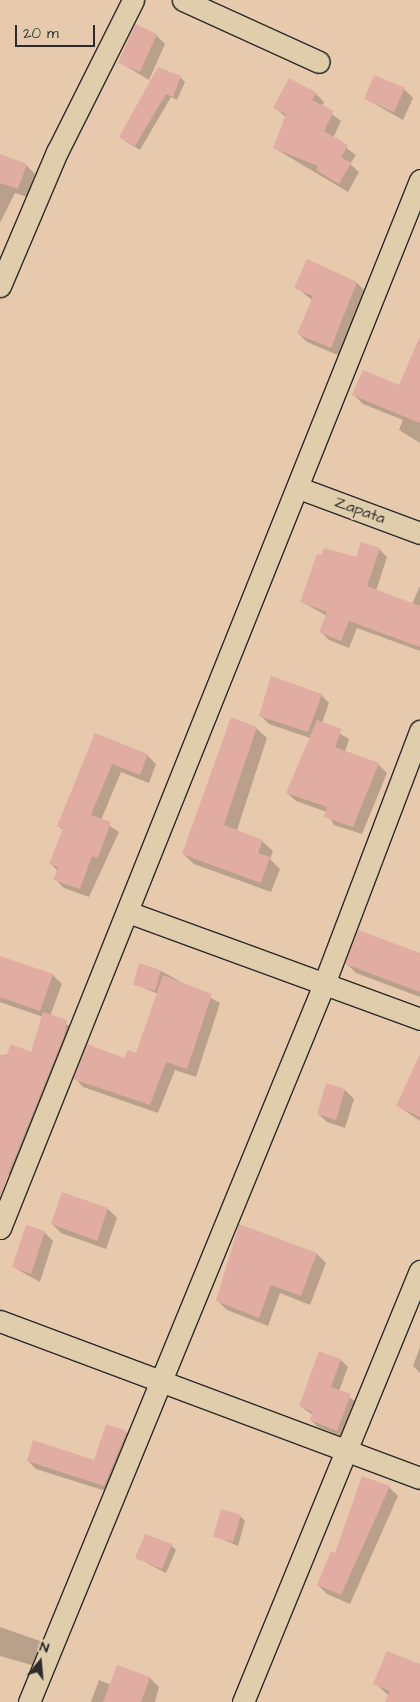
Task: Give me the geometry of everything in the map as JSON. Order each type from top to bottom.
[{"type":"street","points":[[0,286],[57,152],[133,0]]},
{"type":"street","points":[[183,0],[319,62]]},
{"type":"street","points":[[0,1228],[299,488],[420,180]]},
{"type":"street","name":"Zapata","points":[[299,488],[420,533]]},
{"type":"street","points":[[29,1702],[324,984],[420,731]]},
{"type":"street","points":[[128,912],[420,1020]]},
{"type":"street","points":[[243,1702],[420,1271]]},
{"type":"street","points":[[0,1321],[162,1378],[420,1478]]},
{"type":"building","points":[[135,24],[157,34],[140,72],[118,63]]},
{"type":"building","points":[[158,67],[181,76],[173,97],[166,94],[135,146],[119,137]]},
{"type":"building","points":[[374,75],[405,88],[394,112],[364,99]]},
{"type":"building","points":[[289,78],[317,93],[312,100],[334,111],[324,131],[348,145],[341,157],[351,163],[339,184],[316,170],[318,166],[273,148],[286,114],[273,108]]},
{"type":"building","points":[[0,154],[27,164],[18,189],[0,183]]},
{"type":"building","points":[[307,259],[357,282],[331,348],[297,334],[313,296],[294,288]]},
{"type":"building","points":[[420,336],[420,423],[352,395],[363,370],[399,385]]},
{"type":"building","points":[[361,542],[380,548],[367,586],[420,606],[420,647],[349,621],[341,641],[319,632],[327,612],[300,602],[317,554],[321,555],[324,548],[356,557]]},
{"type":"building","points":[[271,676],[322,694],[308,732],[259,716]]},
{"type":"building","points":[[231,717],[257,727],[224,825],[263,840],[258,853],[270,857],[261,883],[182,854]]},
{"type":"building","points":[[317,720],[342,729],[335,747],[379,763],[353,827],[324,817],[327,807],[286,793]]},
{"type":"building","points":[[95,733],[148,754],[140,775],[112,764],[91,815],[111,822],[98,858],[92,856],[80,889],[53,880],[58,867],[49,864],[63,828],[57,826]]},
{"type":"building","points":[[358,930],[420,953],[420,992],[345,964]]},
{"type":"building","points":[[0,956],[53,974],[40,1011],[0,997]]},
{"type":"building","points":[[139,963],[161,970],[155,991],[133,985]]},
{"type":"building","points":[[163,975],[212,994],[187,1069],[166,1062],[150,1105],[73,1079],[87,1044],[124,1058],[128,1050],[136,1053]]},
{"type":"building","points":[[43,1012],[67,1020],[64,1036],[0,1194],[0,1054],[6,1056],[11,1044],[31,1052]]},
{"type":"building","points":[[420,1054],[420,1117],[396,1106]]},
{"type":"building","points":[[326,1083],[345,1089],[336,1120],[317,1114]]},
{"type":"building","points":[[62,1192],[108,1208],[97,1241],[51,1224]]},
{"type":"building","points":[[239,1224],[317,1253],[301,1296],[271,1285],[259,1318],[216,1301]]},
{"type":"building","points":[[26,1225],[45,1231],[31,1274],[12,1267]]},
{"type":"building","points":[[319,1351],[341,1359],[331,1387],[351,1394],[337,1431],[310,1420],[313,1412],[299,1406]]},
{"type":"building","points":[[106,1424],[127,1431],[104,1486],[27,1461],[33,1440],[94,1460]]},
{"type":"building","points":[[362,1476],[390,1486],[341,1595],[317,1585],[331,1551],[335,1553]]},
{"type":"building","points":[[221,1509],[241,1515],[233,1542],[213,1537]]},
{"type":"building","points":[[145,1534],[172,1544],[162,1569],[135,1558]]},
{"type":"building","points":[[387,1651],[420,1664],[420,1702],[385,1702],[390,1691],[373,1684]]},
{"type":"building","points":[[117,1665],[150,1677],[141,1702],[103,1702]]}]
